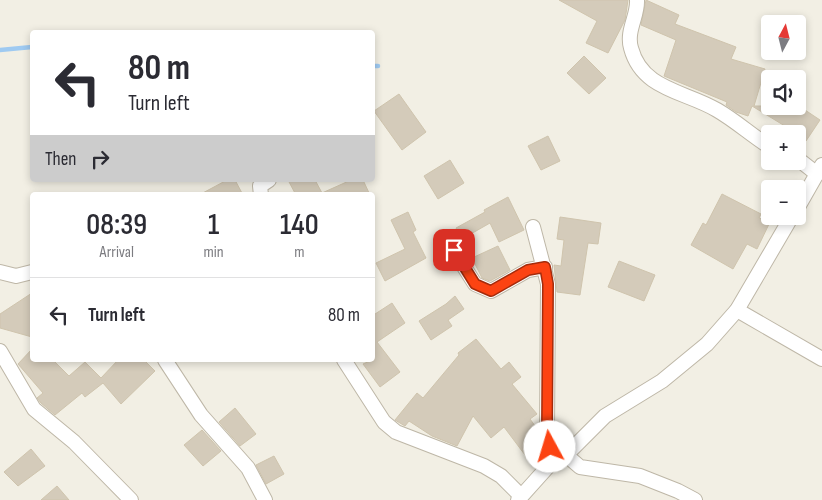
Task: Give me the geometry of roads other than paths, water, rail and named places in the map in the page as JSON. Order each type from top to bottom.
[{"type":"street","points":[[637,0],[631,26],[630,47],[641,71],[658,84],[715,108],[761,141]]},
{"type":"street","points":[[806,163],[820,170],[806,194]]},
{"type":"street","points":[[261,192],[260,186],[266,182]]},
{"type":"street","points":[[345,362],[384,422],[396,432],[484,466],[501,476],[520,498],[559,458],[605,416],[662,381],[707,344],[737,310],[787,225]]},
{"type":"street","points":[[533,227],[548,284],[547,432],[559,458],[580,466],[640,476],[678,490],[695,500]]},
{"type":"street","points":[[454,250],[475,284],[491,291],[528,270],[545,267]]},
{"type":"street","points":[[0,272],[16,276],[30,272]]},
{"type":"street","points":[[737,310],[822,359]]},
{"type":"street","points":[[0,351],[34,409],[74,442],[131,500]]},
{"type":"street","points":[[166,362],[201,415],[248,468],[265,500]]},
{"type":"waterway","points":[[0,50],[30,47]]}]
